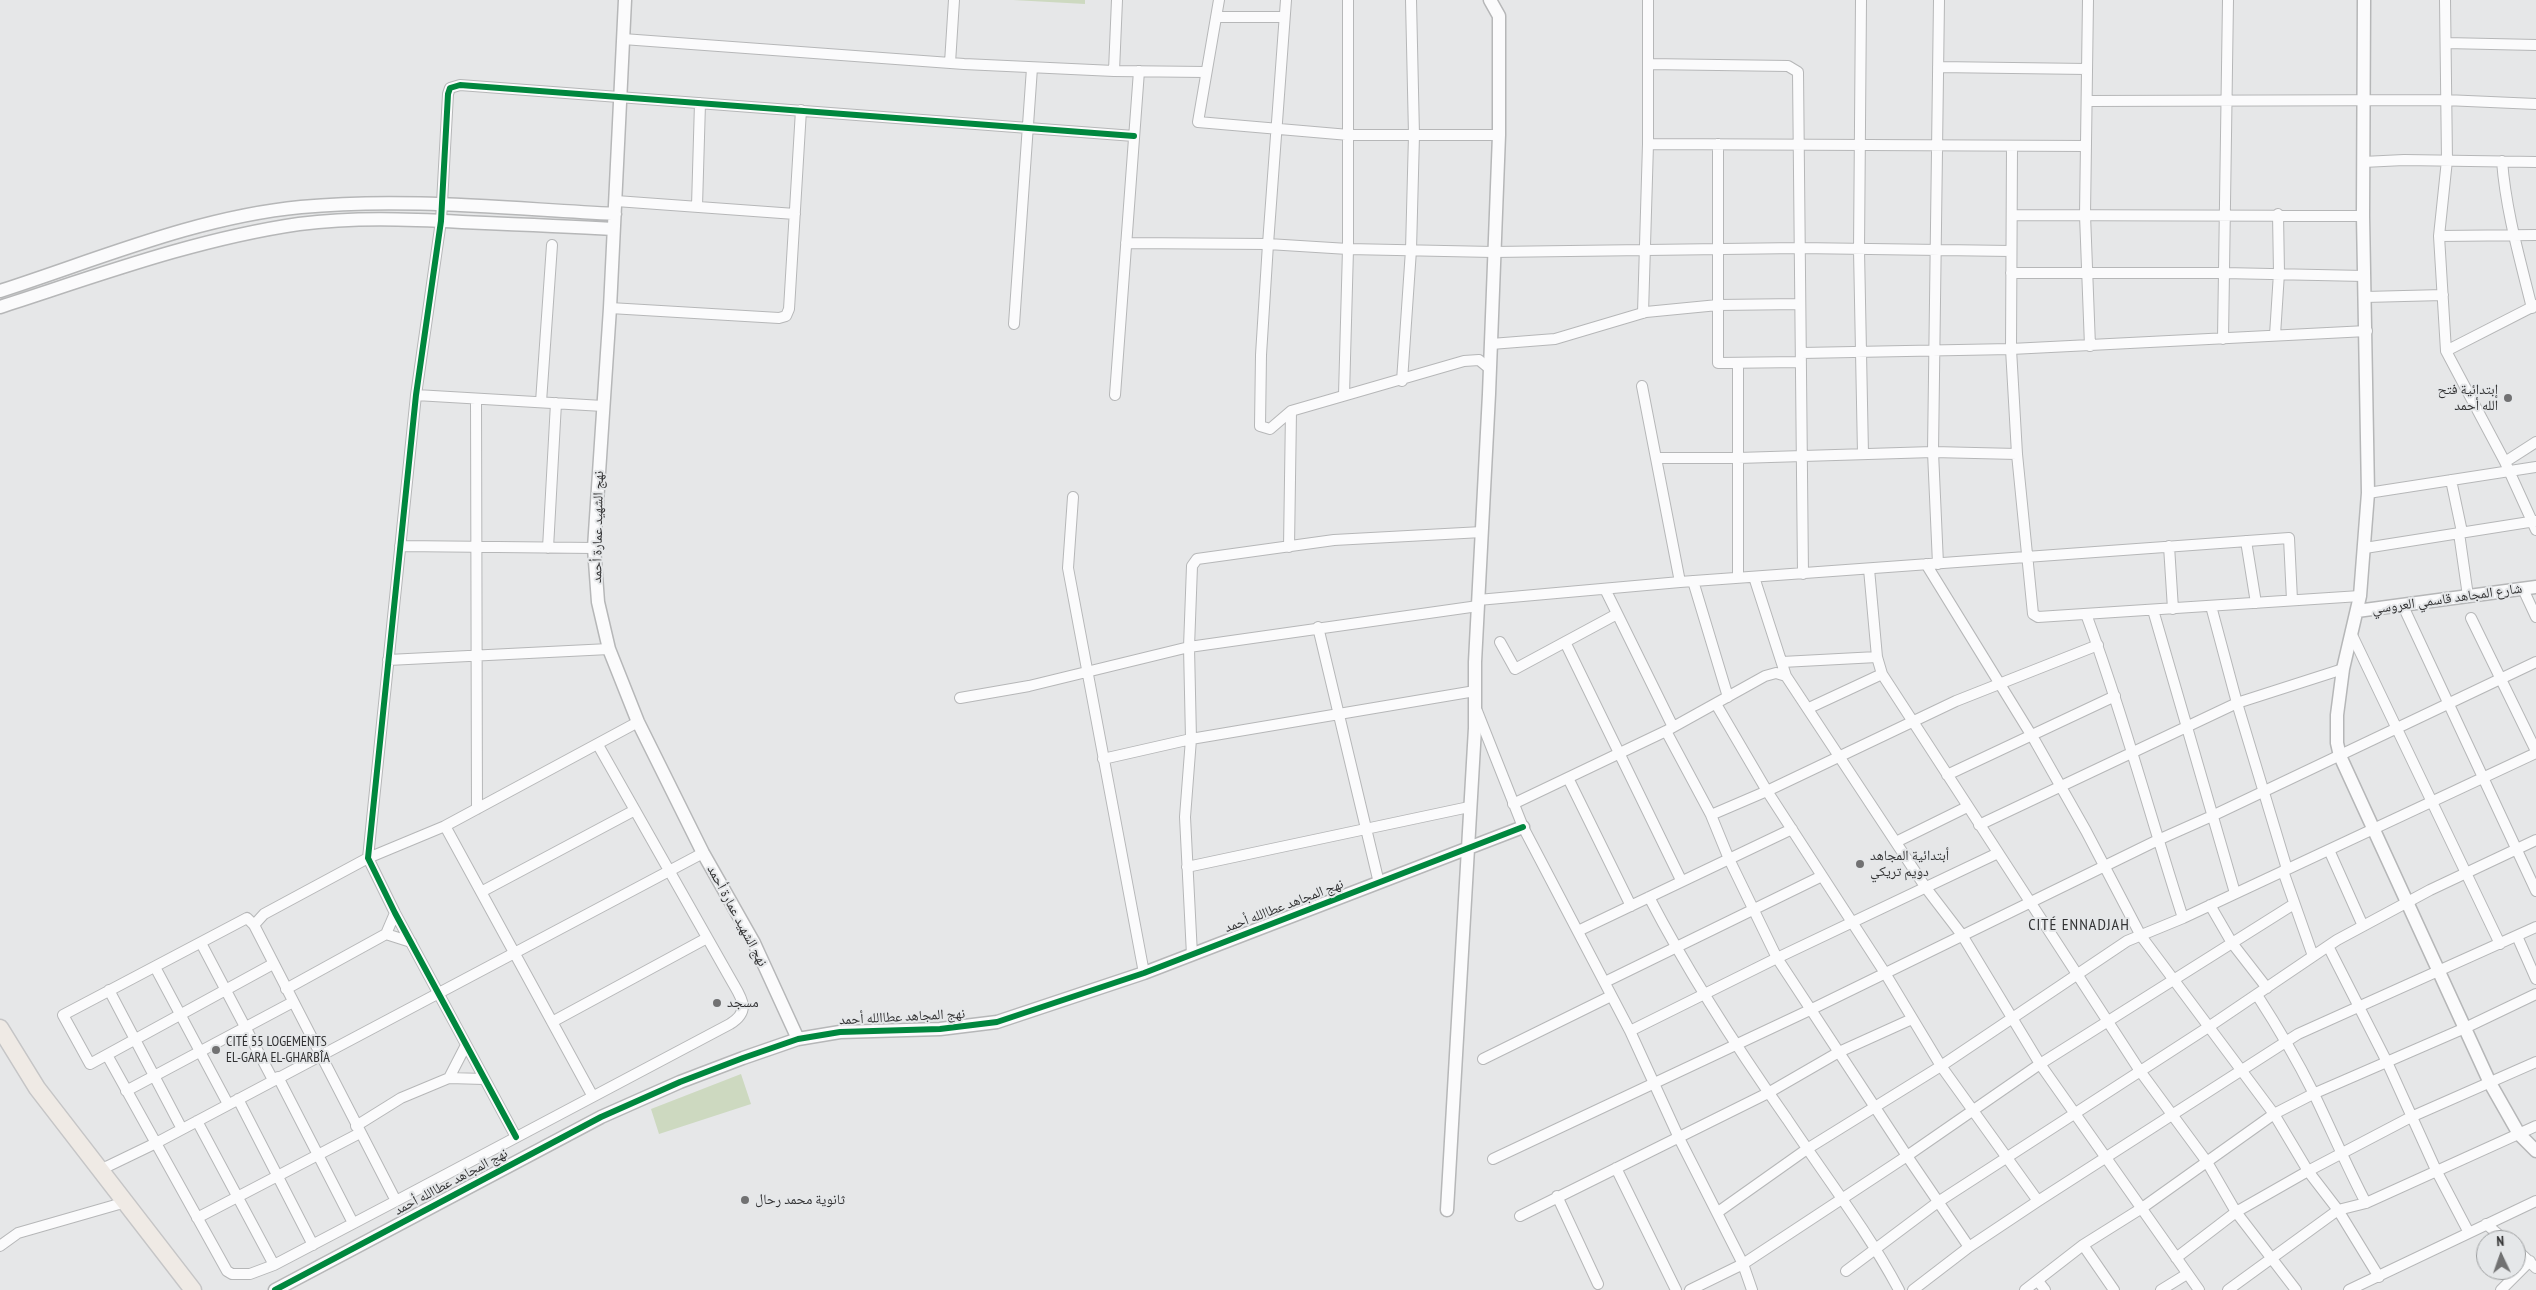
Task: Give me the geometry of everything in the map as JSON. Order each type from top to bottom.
[{"type":"main road","points":[[0,1028],[37,1088],[193,1290]]},
{"type":"street","name":"نهج الشهيد عمارة أحمد","points":[[625,0],[622,96],[594,548],[598,602],[609,649],[638,722],[703,853],[754,943],[798,1039]]},
{"type":"street","points":[[950,63],[954,0]]},
{"type":"street","points":[[1114,70],[1117,0]]},
{"type":"street","points":[[1219,0],[1198,122],[1349,134],[1499,135]]},
{"type":"street","points":[[1286,0],[1283,17],[1261,355],[1260,426],[1270,429],[1291,411],[1344,395],[1402,381],[1464,361],[1479,360],[1490,369]]},
{"type":"street","points":[[1344,395],[1348,249],[1348,0]]},
{"type":"street","points":[[1402,381],[1410,250],[1414,135],[1410,0]]},
{"type":"street","points":[[1447,1210],[1475,707],[1499,135],[1499,16],[1490,0]]},
{"type":"street","points":[[1643,314],[1648,144],[1648,0]]},
{"type":"street","points":[[1861,0],[1860,250],[1863,454]]},
{"type":"street","points":[[1938,0],[1933,452],[1938,564]]},
{"type":"street","points":[[2088,0],[2085,215],[2090,346]]},
{"type":"street","points":[[2222,339],[2228,0]]},
{"type":"street","points":[[2364,0],[2363,216],[2367,332],[2368,493],[2360,596],[2343,669],[2337,715],[2337,743],[2340,756],[2373,830],[2490,1083],[2519,1134],[2536,1151]]},
{"type":"street","points":[[2365,548],[2460,532],[2535,524],[2507,466],[2446,351],[2439,236],[2447,160],[2445,0]]},
{"type":"street","points":[[1216,17],[1283,17]]},
{"type":"street","points":[[623,39],[1032,68],[1206,72]]},
{"type":"street","points":[[2446,43],[2536,45]]},
{"type":"street","points":[[1648,64],[1795,68],[1799,77],[1799,248],[1804,574]]},
{"type":"street","points":[[1938,67],[2087,69]]},
{"type":"street","points":[[1014,324],[1032,68]]},
{"type":"street","points":[[1115,394],[1139,71]]},
{"type":"street","points":[[516,1137],[395,913],[368,858],[416,395],[441,221],[448,94],[453,86],[622,96],[1134,136]]},
{"type":"street","points":[[2086,102],[2445,100],[2536,104]]},
{"type":"street","points":[[697,206],[700,103]]},
{"type":"street","points":[[610,308],[783,318],[789,313],[801,110]]},
{"type":"street","points":[[1648,144],[2086,146]]},
{"type":"street","points":[[1718,144],[1718,363],[1738,364],[1862,351],[2011,349],[2367,332]]},
{"type":"street","points":[[2012,146],[2011,349],[2017,454],[2032,610],[2035,616],[2360,596]]},
{"type":"street","points":[[2363,162],[2447,160],[2536,162]]},
{"type":"street","points":[[2446,351],[2534,306],[2513,235],[2505,197],[2502,161]]},
{"type":"street","points":[[0,291],[147,240],[245,216],[300,207],[390,203],[615,207],[697,206],[795,214]]},
{"type":"street","points":[[2012,215],[2278,214],[2363,216]]},
{"type":"street","points":[[2275,336],[2279,273],[2278,214]]},
{"type":"street","points":[[0,307],[162,254],[249,232],[301,224],[352,220],[441,221],[614,228]]},
{"type":"street","points":[[2439,236],[2536,235]]},
{"type":"street","points":[[1126,244],[1268,244],[1348,249],[1493,252],[1799,248],[2011,251]]},
{"type":"street","points":[[541,402],[552,245]]},
{"type":"street","points":[[2011,273],[2279,273],[2364,276]]},
{"type":"street","points":[[2365,297],[2443,295]]},
{"type":"street","points":[[1491,344],[1555,339],[1643,314],[1718,305],[1800,304]]},
{"type":"street","points":[[1738,364],[1738,578]]},
{"type":"street","points":[[1642,386],[1680,582]]},
{"type":"street","points":[[416,395],[603,406]]},
{"type":"street","points":[[476,399],[477,809]]},
{"type":"street","points":[[548,548],[556,403]]},
{"type":"street","points":[[1289,547],[1291,411]]},
{"type":"street","points":[[2507,466],[2536,442]]},
{"type":"street","points":[[1656,458],[1738,458],[1933,452],[2017,454]]},
{"type":"street","points":[[2368,493],[2451,480],[2507,466],[2536,467]]},
{"type":"street","points":[[2451,480],[2468,596]]},
{"type":"street","points":[[1073,497],[1068,568],[1144,973]]},
{"type":"street","points":[[1192,955],[1185,817],[1191,739],[1189,647],[1192,566],[1197,559],[1334,540],[1482,532]]},
{"type":"street","points":[[960,698],[1029,686],[1189,647],[1478,603],[1680,582],[1754,578],[2028,556],[2289,538],[2292,600]]},
{"type":"street","points":[[2246,541],[2256,603]]},
{"type":"street","points":[[400,546],[594,548]]},
{"type":"street","points":[[2168,546],[2173,609]]},
{"type":"street","points":[[1926,564],[2031,735],[2141,936],[2176,979],[2274,1114],[2308,1172],[2338,1210],[2379,1277]]},
{"type":"street","points":[[1868,569],[1877,657],[1882,674],[2076,976],[2140,1071],[2207,1162],[2236,1212],[2272,1256],[2296,1290]]},
{"type":"street","points":[[1754,578],[1786,676],[1809,708],[1926,888],[1962,935],[2040,1064],[2199,1290]]},
{"type":"street","points":[[1693,582],[1728,697]]},
{"type":"street","points":[[2530,588],[2536,617]]},
{"type":"street","name":"شارع المجاهد قاسمي العروسي","points":[[2357,611],[2530,588]]},
{"type":"street","points":[[1605,589],[1669,729],[1711,815],[1729,859],[1777,958],[1969,1247]]},
{"type":"street","points":[[2211,606],[2294,904],[2313,956]]},
{"type":"street","points":[[2403,606],[2536,891]]},
{"type":"street","points":[[2153,610],[2235,893]]},
{"type":"street","points":[[1500,642],[1515,669],[1617,614]]},
{"type":"street","points":[[2086,614],[2134,753],[2158,840],[2183,918]]},
{"type":"street","points":[[1718,1212],[1808,1150],[1941,1066],[2127,941],[2183,918],[2536,752],[2471,618]]},
{"type":"street","points":[[1318,627],[1378,883]]},
{"type":"street","points":[[2352,635],[2395,729],[2432,801],[2500,944]]},
{"type":"street","points":[[1565,642],[1681,880]]},
{"type":"street","points":[[1711,815],[1767,791],[1840,755],[1998,683],[2098,645]]},
{"type":"street","points":[[388,660],[477,654],[609,649]]},
{"type":"street","points":[[1782,662],[1877,657]]},
{"type":"street","points":[[1493,1159],[1736,1043],[1812,1009],[2158,840],[2340,756],[2536,662]]},
{"type":"street","points":[[1979,825],[2237,703],[2343,669]]},
{"type":"street","points":[[1513,804],[1669,729],[1771,673],[1781,673],[1786,676]]},
{"type":"street","points":[[1809,708],[1882,674]]},
{"type":"street","points":[[1103,759],[1191,739],[1475,691]]},
{"type":"street","points":[[1947,775],[2115,696]]},
{"type":"street","points":[[1716,704],[1767,791],[1885,973],[1941,1066],[2038,1201]]},
{"type":"street","points":[[1475,707],[1523,827],[1630,1031],[1652,1083],[1743,1264],[1752,1290]]},
{"type":"street","points":[[254,925],[264,914],[368,858],[445,826],[638,722]]},
{"type":"street","points":[[107,1055],[227,1271],[232,1274],[250,1274],[274,1265],[313,1245],[592,1095],[730,1024],[741,1016],[743,1011],[742,1000],[598,745]]},
{"type":"street","points":[[1568,778],[1631,906]]},
{"type":"street","points":[[1187,867],[1469,807]]},
{"type":"street","points":[[1896,842],[1967,807]]},
{"type":"street","points":[[481,892],[635,810]]},
{"type":"street","points":[[445,826],[592,1095]]},
{"type":"street","name":"نهج المجاهد عطاالله أحمد","points":[[275,1290],[601,1118],[680,1082],[798,1039],[840,1032],[940,1029],[997,1022],[1144,973],[1523,827]]},
{"type":"street","points":[[1578,931],[1681,880],[1792,829]]},
{"type":"street","points":[[1846,1271],[1938,1202],[2210,1026],[2328,946],[2406,903],[2536,840]]},
{"type":"street","points":[[2328,850],[2363,926]]},
{"type":"street","points":[[100,1170],[156,1143],[703,853]]},
{"type":"street","points":[[1630,1031],[1777,958],[1998,854]]},
{"type":"street","points":[[1605,982],[1822,876]]},
{"type":"street","points":[[1649,896],[1675,947],[1768,1093],[1877,1249],[1899,1290]]},
{"type":"street","points":[[1690,1290],[1743,1264],[1842,1197],[1907,1156],[2040,1064],[2294,904]]},
{"type":"street","points":[[2210,905],[2232,943],[2267,988]]},
{"type":"street","points":[[286,989],[386,934],[395,913]]},
{"type":"street","points":[[273,964],[90,1064],[63,1015],[247,918],[254,925],[396,1201]]},
{"type":"street","points":[[1913,1290],[1969,1247],[2038,1201],[2286,1042],[2357,1007],[2536,928]]},
{"type":"street","points":[[386,934],[411,942]]},
{"type":"street","points":[[2517,936],[2536,979]]},
{"type":"street","points":[[552,1022],[707,938]]},
{"type":"street","points":[[201,943],[353,1223]]},
{"type":"street","points":[[2328,946],[2357,1007],[2387,1062],[2436,1170],[2468,1232]]},
{"type":"street","points":[[155,967],[200,1052],[277,1175],[313,1245]]},
{"type":"street","points":[[109,990],[182,1129]]},
{"type":"street","points":[[2025,1290],[2083,1245],[2142,1208],[2274,1114],[2313,1094],[2465,1028],[2536,994]]},
{"type":"street","points":[[2257,995],[2286,1042],[2366,1203]]},
{"type":"street","points":[[1483,1059],[1611,996]]},
{"type":"street","points":[[126,1091],[293,1002]]},
{"type":"street","points":[[1520,1216],[1768,1093],[1839,1052],[1912,1019]]},
{"type":"street","points":[[449,1078],[466,1045]]},
{"type":"street","points":[[2176,1258],[2236,1212],[2340,1154],[2411,1117],[2536,1062]]},
{"type":"street","points":[[197,1218],[317,1155],[358,1129],[401,1098],[449,1078],[484,1079]]},
{"type":"street","points":[[197,1121],[274,1265]]},
{"type":"street","points":[[2228,1290],[2272,1256],[2338,1210],[2366,1203],[2536,1126]]},
{"type":"street","points":[[1616,1168],[1676,1290]]},
{"type":"street","points":[[1557,1196],[1598,1284]]},
{"type":"street","points":[[2349,1290],[2536,1201]]},
{"type":"street","points":[[0,1246],[18,1233],[126,1202]]},
{"type":"street","points":[[2486,1224],[2493,1230]]},
{"type":"street","points":[[2083,1245],[2114,1290]]},
{"type":"street","points":[[2501,1290],[2533,1264]]},
{"type":"street","points":[[2161,1290],[2187,1274]]},
{"type":"street","points":[[2038,1281],[2045,1290]]},
{"type":"green space","points":[[1013,0],[1085,0],[1085,4]]},
{"type":"green space","points":[[741,1074],[751,1104],[659,1134],[651,1109]]},
{"type":"cycle path","points":[[516,1137],[395,913],[368,858],[416,395],[441,221],[448,94],[450,88],[460,85],[1134,136]]},
{"type":"cycle path","points":[[275,1290],[601,1117],[680,1082],[743,1058],[798,1039],[840,1032],[940,1029],[997,1022],[1144,973],[1523,827]]},
{"type":"place","name":"إبتدائية فتح الله أحمد","points":[[2508,398]]},
{"type":"place","name":"أبتدائية المجاهد دويم تريكي","points":[[1860,864]]},
{"type":"place","name":"مسجد","points":[[717,1003]]},
{"type":"place","name":"CITÉ 55 LOGEMENTS EL-GARA EL-GHARBÎA","points":[[216,1050]]},
{"type":"place","name":"ثانوية محمد رحال","points":[[745,1200]]},
{"type":"district","name":"CITÉ ENNADJAH","points":[[2079,925]]}]
